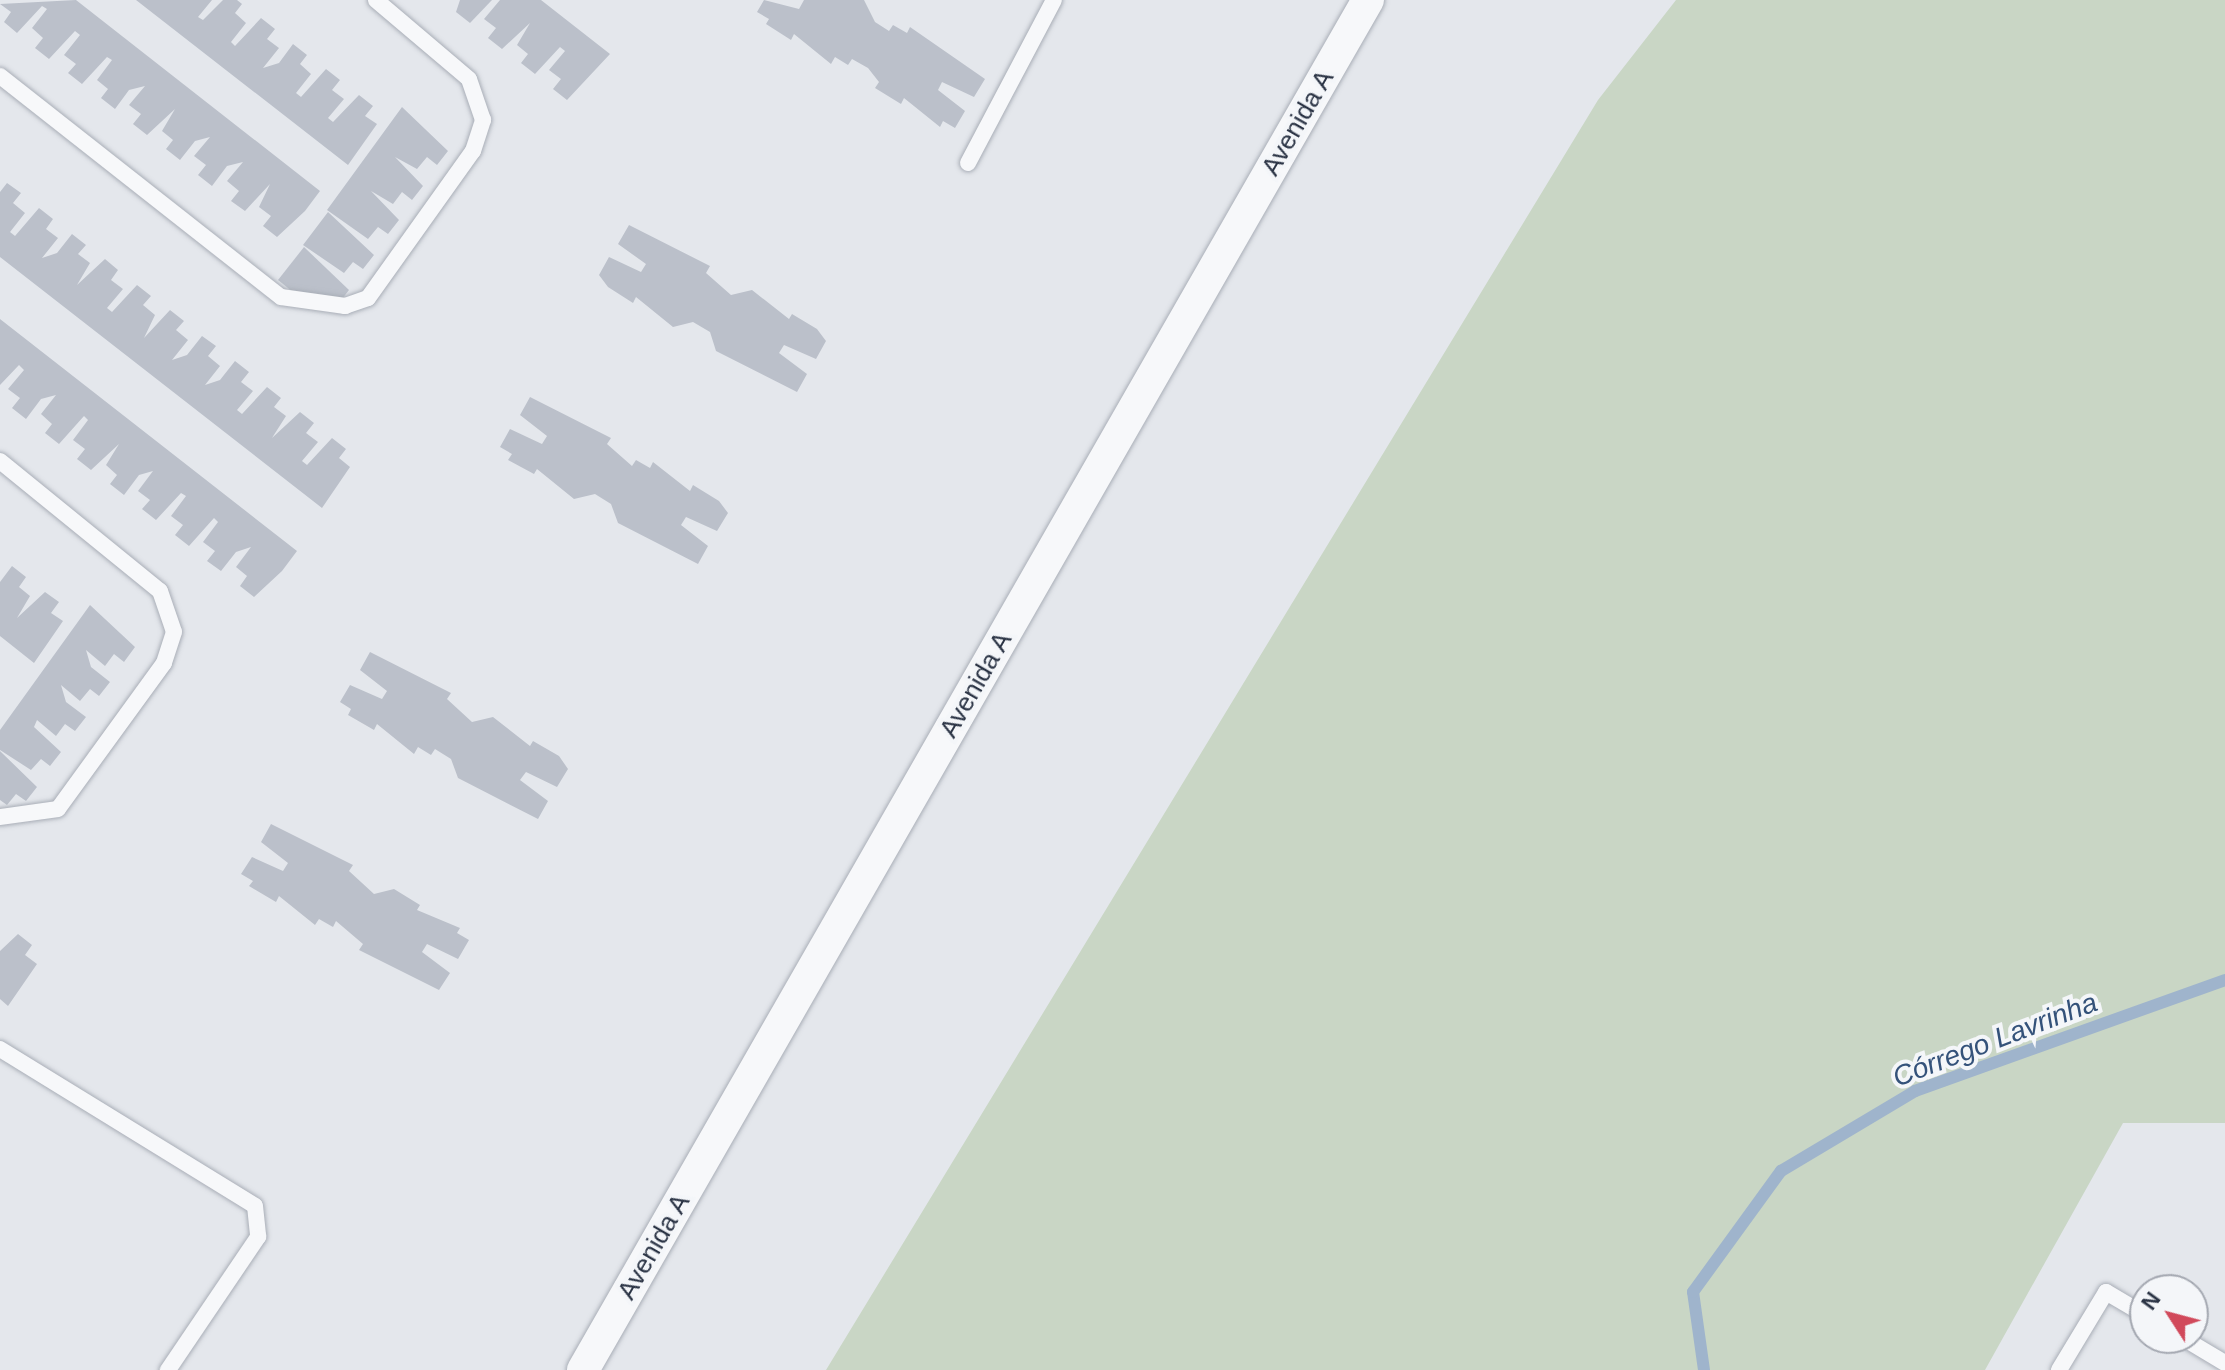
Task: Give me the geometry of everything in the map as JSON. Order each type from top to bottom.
[{"type":"street","name":"Avenida A","points":[[583,1370],[1368,0]]},
{"type":"lane","points":[[0,76],[281,297],[345,306],[368,298],[473,151],[483,120],[469,79],[376,0]]},
{"type":"lane","points":[[968,163],[1054,0]]},
{"type":"lane","points":[[0,461],[160,591],[174,632],[164,663],[58,809],[0,817]]},
{"type":"lane","points":[[0,1049],[255,1206],[258,1237],[168,1370]]},
{"type":"lane","points":[[2059,1370],[2106,1292],[2129,1306]]},
{"type":"green space","points":[[1676,0],[2225,0],[2225,1123],[2123,1123],[1985,1370],[826,1370],[1598,100]]},
{"type":"building","points":[[76,0],[320,191],[305,211],[277,237],[263,226],[271,216],[259,207],[270,184],[245,211],[231,201],[239,191],[227,181],[243,162],[227,166],[212,186],[198,175],[206,165],[194,156],[210,137],[195,141],[180,160],[166,149],[173,140],[162,131],[175,109],[147,135],[133,124],[141,114],[129,105],[145,86],[129,90],[115,109],[101,98],[108,89],[97,80],[112,60],[107,57],[82,84],[68,73],[76,64],[64,55],[80,35],[75,31],[49,59],[35,48],[43,38],[32,28],[47,9],[42,6],[17,33],[4,22],[11,12],[0,4]]},
{"type":"building","points":[[136,0],[212,0],[198,17],[203,20],[223,0],[237,0],[242,4],[235,13],[246,23],[231,42],[235,46],[261,18],[275,29],[267,39],[279,48],[263,68],[279,63],[293,44],[307,55],[300,64],[311,74],[296,93],[301,97],[326,69],[340,80],[332,90],[344,99],[328,118],[333,122],[359,95],[373,106],[365,116],[377,124],[348,165]]},
{"type":"building","points":[[460,0],[492,0],[470,23],[456,12]]},
{"type":"building","points":[[500,0],[541,0],[610,54],[567,100],[553,89],[561,79],[549,70],[565,51],[560,47],[535,74],[521,63],[528,54],[517,45],[530,23],[502,49],[488,38],[496,28],[484,19]]},
{"type":"building","points":[[764,0],[799,9],[804,0],[864,0],[875,22],[889,31],[893,25],[907,33],[910,27],[985,79],[974,97],[942,82],[938,90],[965,111],[955,128],[943,121],[940,127],[904,98],[901,104],[875,88],[879,82],[868,68],[852,59],[848,65],[835,57],[831,64],[794,34],[791,40],[766,24],[769,19],[757,12]]},
{"type":"building","points":[[402,107],[448,151],[437,165],[427,157],[417,169],[395,157],[423,186],[412,200],[402,192],[393,204],[371,191],[399,220],[388,234],[378,227],[368,239],[327,210]]},
{"type":"building","points":[[7,183],[21,193],[13,203],[25,213],[10,232],[15,236],[39,208],[53,219],[46,229],[58,238],[42,258],[57,253],[72,234],[86,245],[78,254],[90,263],[77,285],[105,259],[118,270],[111,280],[123,289],[107,308],[112,312],[137,285],[151,296],[143,305],[155,315],[144,338],[170,310],[184,321],[176,330],[188,340],[172,360],[187,355],[202,336],[216,346],[208,356],[220,366],[205,385],[220,380],[235,361],[249,372],[241,382],[253,391],[237,410],[242,414],[267,387],[281,398],[274,407],[286,416],[272,438],[300,412],[314,423],[306,433],[318,442],[302,461],[307,465],[332,438],[346,449],[339,458],[350,467],[322,508],[0,257],[0,192]]},
{"type":"building","points":[[328,212],[374,255],[363,269],[353,262],[344,273],[303,245]]},
{"type":"building","points":[[629,225],[710,266],[706,273],[731,295],[752,290],[789,319],[792,314],[817,329],[826,341],[816,359],[784,345],[779,353],[807,374],[797,392],[716,351],[710,332],[693,322],[673,327],[636,297],[633,303],[608,287],[599,275],[609,257],[641,272],[646,264],[618,244]]},
{"type":"building","points":[[304,247],[349,290],[338,304],[298,296],[278,280]]},
{"type":"building","points":[[0,319],[297,551],[282,571],[254,597],[240,586],[247,576],[236,567],[251,547],[236,552],[221,571],[207,561],[215,551],[203,542],[218,522],[214,518],[189,546],[175,535],[183,525],[171,516],[186,496],[181,493],[156,520],[142,509],[150,500],[138,491],[153,471],[139,475],[124,495],[110,484],[117,475],[106,465],[119,444],[91,470],[77,459],[85,449],[73,440],[88,420],[84,416],[59,444],[45,433],[52,424],[41,414],[56,395],[41,399],[26,419],[12,408],[20,398],[8,389],[24,370],[19,365],[0,385]]},
{"type":"building","points":[[530,397],[611,438],[607,444],[632,466],[636,460],[650,468],[653,462],[690,491],[693,485],[719,501],[728,513],[717,531],[686,517],[681,525],[708,546],[698,564],[618,523],[611,504],[595,494],[574,499],[537,469],[534,474],[508,460],[512,454],[500,447],[510,429],[542,444],[547,436],[520,415]]},
{"type":"building","points":[[12,566],[26,577],[19,587],[30,596],[17,618],[45,592],[59,602],[51,613],[63,621],[34,663],[0,636],[0,582]]},
{"type":"building","points":[[90,605],[135,647],[124,662],[114,654],[105,666],[86,650],[91,667],[110,682],[99,696],[90,689],[80,701],[61,685],[66,702],[86,717],[75,731],[65,724],[56,736],[37,720],[34,727],[61,752],[50,766],[41,759],[31,770],[0,750],[0,730]]},
{"type":"building","points":[[370,652],[451,693],[447,699],[472,722],[493,717],[530,746],[533,741],[559,756],[568,769],[557,787],[526,772],[520,780],[548,801],[538,819],[458,778],[451,759],[435,749],[431,755],[418,747],[414,754],[377,724],[374,730],[348,715],[351,709],[340,702],[350,685],[382,699],[387,691],[360,670]]},
{"type":"building","points":[[0,751],[37,787],[26,801],[16,794],[7,805],[0,800]]},
{"type":"building","points":[[271,824],[353,865],[349,871],[374,894],[394,889],[420,905],[417,910],[460,928],[457,933],[469,940],[458,959],[427,944],[422,952],[450,973],[439,990],[359,950],[363,944],[336,921],[333,927],[319,919],[315,925],[279,896],[276,902],[249,886],[253,881],[241,874],[252,857],[283,871],[288,863],[261,842]]},
{"type":"building","points":[[18,934],[32,945],[25,955],[37,964],[8,1006],[0,999],[0,951]]},
{"type":"waterway","name":"Córrego Lavrinha","points":[[1704,1370],[1693,1292],[1781,1171],[1915,1091],[2225,980]]}]
